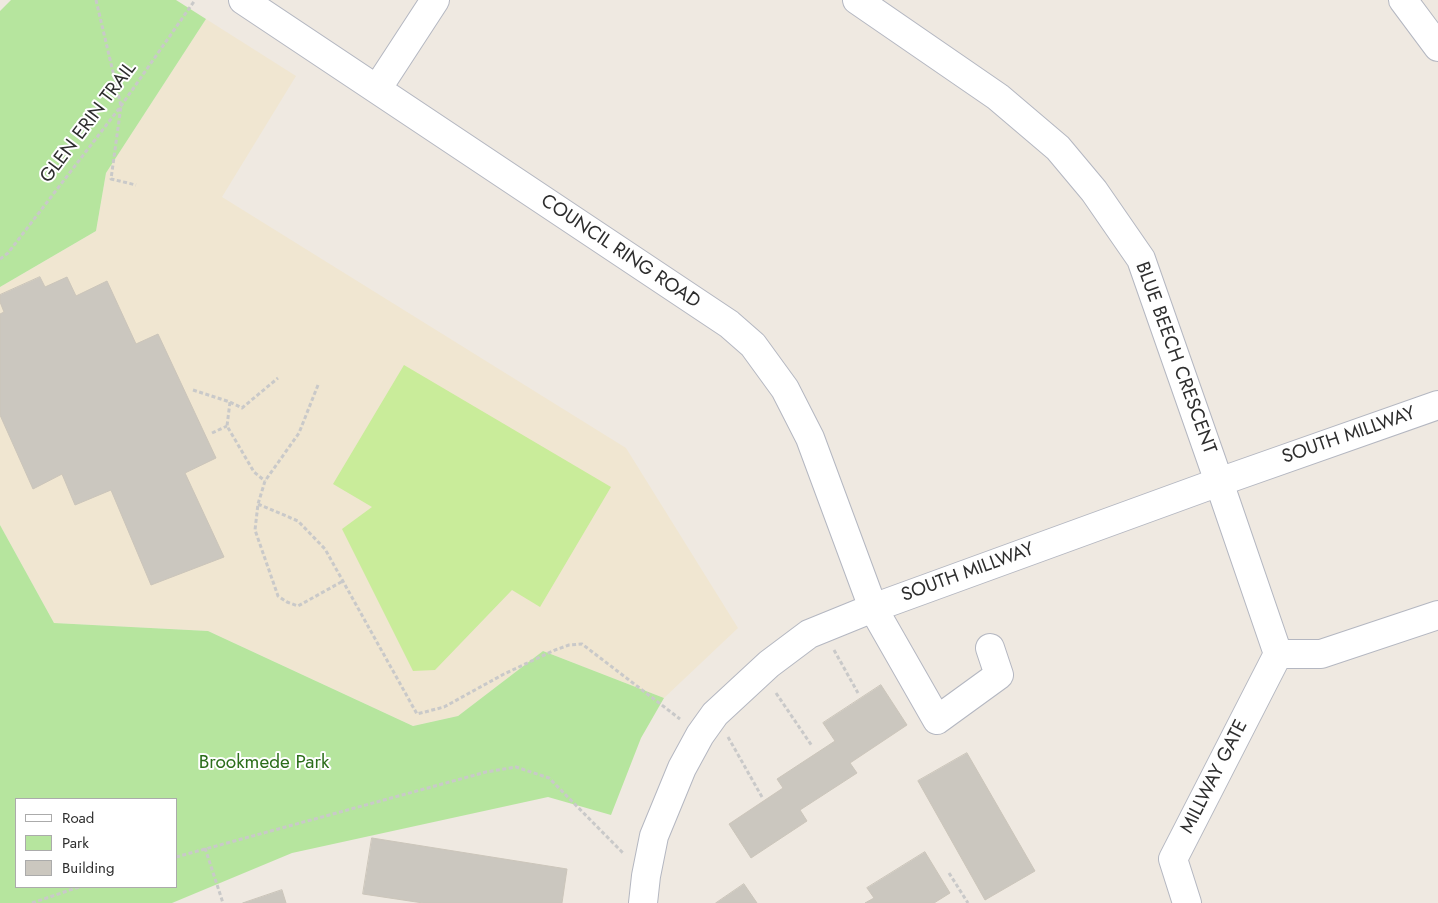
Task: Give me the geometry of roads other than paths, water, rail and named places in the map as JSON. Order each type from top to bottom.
[{"type":"street","name":"COUNCIL RING ROAD","points":[[243,0],[729,324],[753,345],[785,389],[810,438],[873,608],[937,720],[999,676],[990,648]]},
{"type":"street","points":[[377,89],[435,0]]},
{"type":"street","name":"BLUE BEECH CRESCENT","points":[[858,0],[998,97],[1058,148],[1094,191],[1141,259],[1219,482]]},
{"type":"street","points":[[1403,0],[1438,47]]},
{"type":"street","name":"SOUTH MILLWAY","points":[[643,903],[654,836],[682,768],[707,725],[762,671],[809,634],[873,608],[1219,482],[1438,405]]},
{"type":"street","points":[[1219,482],[1278,654],[1321,654],[1438,615]]},
{"type":"street","name":"MILLWAY GATE","points":[[1187,903],[1173,859],[1278,654]]},
{"type":"park label","name":"Brookmede Park","points":[[264,763]]}]
